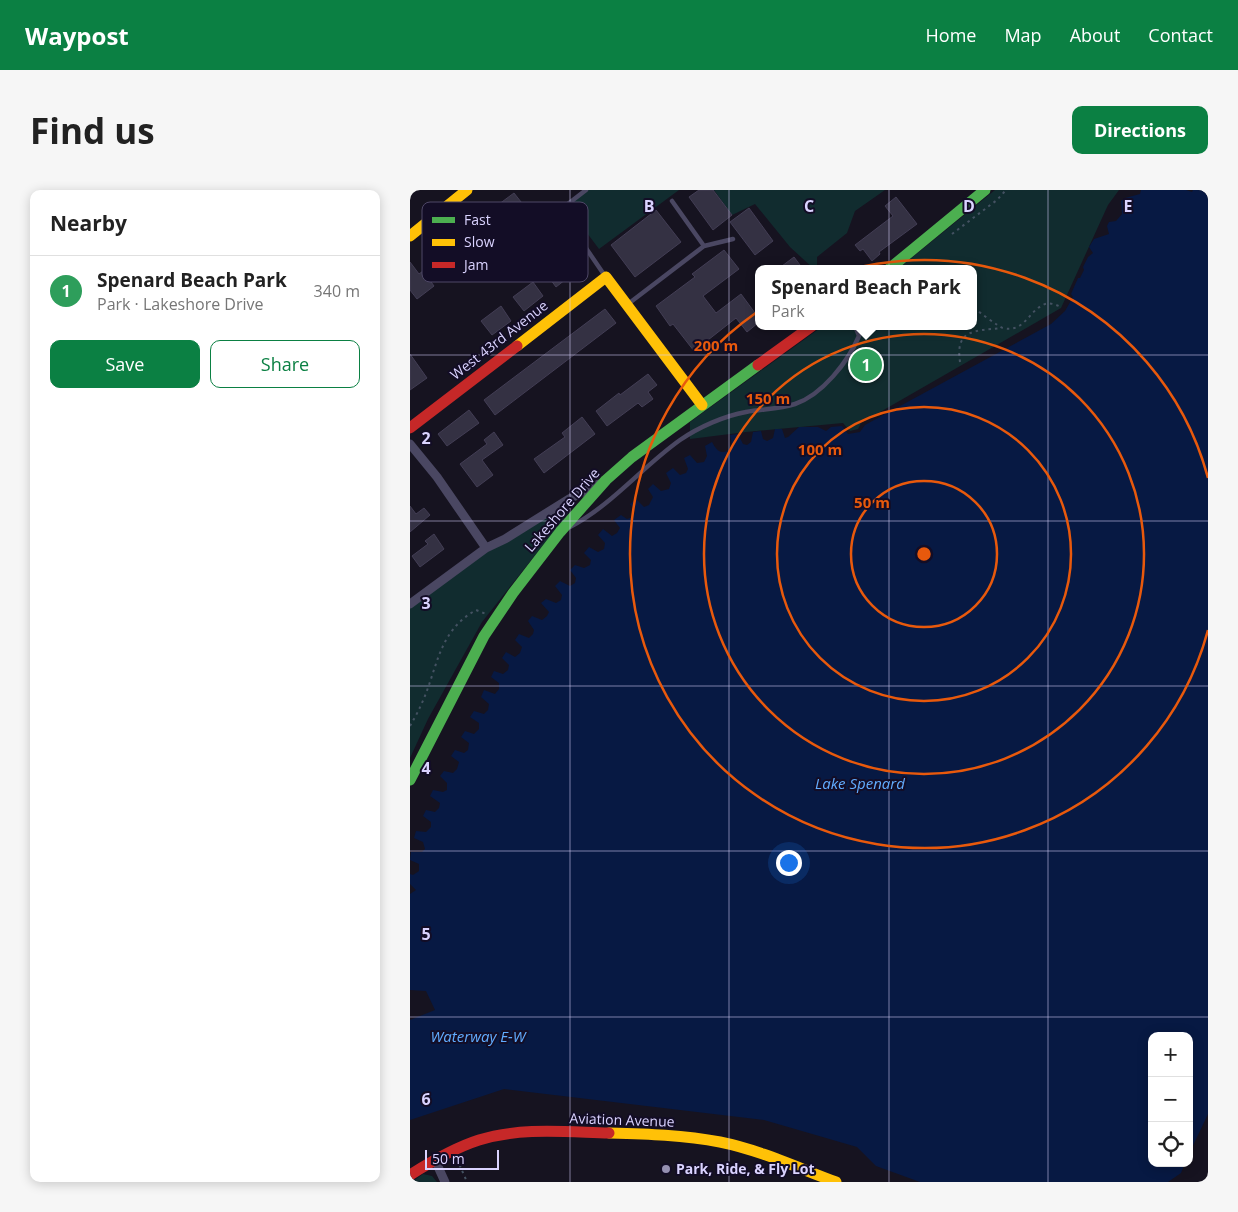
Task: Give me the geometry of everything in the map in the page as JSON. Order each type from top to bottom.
[{"type":"street","points":[[452,202],[467,190]]},
{"type":"street","points":[[894,265],[985,190]]},
{"type":"street","points":[[410,236],[422,226]]},
{"type":"street","points":[[606,277],[702,405]]},
{"type":"street","name":"West 43rd Avenue","points":[[410,428],[606,277]]},
{"type":"street","name":"Lakeshore Drive","points":[[410,780],[484,636],[513,593],[560,532],[606,480],[632,457],[806,330]]},
{"type":"street","points":[[410,444],[437,477],[486,548]]},
{"type":"street","points":[[410,604],[486,548],[569,499],[606,480]]},
{"type":"street","name":"Aviation Avenue","points":[[410,1175],[452,1150],[502,1134],[667,1135],[722,1143],[748,1150],[836,1182]]},
{"type":"street","points":[[435,1160],[445,1182]]},
{"type":"lane","points":[[570,202],[586,190]]},
{"type":"lane","points":[[672,201],[704,246]]},
{"type":"lane","points":[[627,305],[704,246],[733,239]]},
{"type":"lane","points":[[588,251],[606,277]]},
{"type":"lane","points":[[560,532],[590,517],[680,440],[707,424],[744,412],[796,404],[813,394],[842,366],[854,349],[859,336],[857,330]]},
{"type":"path","points":[[951,234],[998,200],[1006,190]]},
{"type":"path","points":[[960,362],[958,349],[960,342],[966,335],[976,331],[1014,328],[1026,322],[1042,305],[1049,303],[1059,306]]},
{"type":"path","points":[[977,310],[1002,328]]},
{"type":"path","points":[[410,726],[422,704],[438,657],[448,635]]},
{"type":"path","points":[[452,1150],[467,1182]]},
{"type":"green space","points":[[587,190],[679,190],[599,249],[588,234],[588,202],[570,202]]},
{"type":"green space","points":[[714,190],[885,190],[855,211],[847,233],[817,257],[817,265],[810,265],[790,247],[755,204],[732,215]]},
{"type":"green space","points":[[995,190],[1119,190],[1108,205],[1061,308],[861,423],[858,429],[850,431],[843,423],[690,439],[690,422],[817,330],[977,330],[977,265],[903,265]]},
{"type":"green space","points":[[565,508],[570,511],[482,622],[428,719],[410,758],[410,604],[486,548]]},
{"type":"green space","points":[[423,1174],[432,1176],[437,1182],[412,1182]]},
{"type":"water","name":"Lake Spenard","points":[[1141,190],[1186,190],[1192,192],[1193,190],[1206,190],[1208,197],[1208,1114],[1193,1146],[1193,1032],[1148,1032],[1148,1167],[1183,1167],[1181,1173],[1168,1182],[920,1182],[876,1166],[857,1147],[764,1120],[504,1089],[410,1120],[410,1020],[435,1010],[426,991],[410,990],[410,894],[416,890],[410,884],[410,874],[413,875],[419,871],[419,864],[410,860],[411,852],[422,852],[425,849],[423,842],[414,838],[416,831],[426,832],[431,827],[431,822],[423,816],[426,810],[435,812],[439,808],[440,803],[430,796],[433,790],[443,792],[447,790],[447,783],[440,776],[444,771],[453,773],[457,769],[459,762],[451,756],[455,750],[464,753],[468,750],[469,743],[461,737],[465,731],[474,734],[479,729],[479,723],[470,717],[474,711],[484,714],[488,710],[489,704],[481,697],[484,690],[495,694],[499,689],[499,683],[491,677],[494,671],[503,674],[508,670],[509,665],[502,658],[506,652],[515,657],[520,653],[522,647],[515,640],[519,634],[529,638],[533,634],[534,630],[528,621],[532,616],[542,620],[547,616],[549,612],[541,603],[546,599],[556,603],[561,600],[562,595],[555,586],[560,581],[570,586],[575,583],[576,578],[570,570],[575,565],[584,568],[590,565],[591,560],[584,553],[589,547],[598,552],[604,549],[605,543],[598,535],[603,529],[612,536],[617,533],[620,528],[614,520],[621,515],[627,519],[633,517],[635,512],[630,504],[636,499],[644,507],[649,505],[653,497],[648,489],[653,484],[661,491],[669,489],[671,483],[666,473],[673,468],[680,475],[686,473],[688,469],[684,458],[690,455],[697,463],[704,462],[707,456],[705,446],[712,442],[718,450],[724,452],[732,445],[730,435],[738,434],[743,444],[747,445],[751,442],[753,432],[761,431],[763,439],[767,441],[773,438],[775,429],[782,429],[785,438],[799,427],[818,427],[826,431],[831,427],[842,426],[848,434],[860,432],[865,425],[1051,324],[1065,311],[1073,297],[1071,294],[1084,270],[1083,267],[1088,257],[1093,253],[1089,247],[1094,239],[1109,234],[1107,226],[1109,222],[1116,221],[1122,214],[1121,201],[1140,194]]},
{"type":"building","points":[[699,190],[713,190],[732,215],[713,230],[689,197]]},
{"type":"building","points":[[514,193],[521,202],[502,202]]},
{"type":"building","points":[[896,197],[917,224],[879,252],[880,254],[872,261],[863,249],[860,251],[855,245],[893,216],[885,206]]},
{"type":"building","points":[[749,208],[773,241],[755,255],[730,222]]},
{"type":"building","points":[[656,210],[681,242],[635,277],[611,245]]},
{"type":"building","points":[[724,250],[739,269],[703,296],[716,313],[741,294],[755,313],[755,325],[747,332],[736,318],[694,351],[673,324],[670,326],[656,306],[695,277],[692,274]]},
{"type":"building","points":[[794,257],[800,265],[783,265]]},
{"type":"building","points":[[410,262],[419,274],[422,272],[422,282],[431,282],[434,286],[417,299],[410,290]]},
{"type":"building","points":[[533,282],[543,296],[524,311],[513,297]]},
{"type":"building","points":[[552,282],[562,282],[556,287]]},
{"type":"building","points":[[501,306],[511,321],[492,335],[481,321]]},
{"type":"building","points":[[605,309],[616,323],[495,415],[484,400]]},
{"type":"building","points":[[410,354],[427,378],[410,390]]},
{"type":"building","points":[[648,374],[657,385],[648,392],[653,399],[642,407],[638,403],[607,426],[596,411]]},
{"type":"building","points":[[469,410],[479,423],[447,446],[438,434]]},
{"type":"building","points":[[582,417],[595,434],[544,473],[534,459],[565,437],[562,433]]},
{"type":"building","points":[[494,432],[503,445],[482,460],[493,475],[477,487],[460,464],[487,444],[484,440]]},
{"type":"building","points":[[410,506],[416,514],[424,508],[430,515],[410,532]]},
{"type":"building","points":[[434,534],[444,549],[420,567],[412,556],[428,544],[425,541]]},
{"type":"traffic: fast","points":[[894,265],[985,190]]},
{"type":"traffic: fast","points":[[410,780],[484,636],[513,593],[560,532],[606,480],[632,457],[758,365]]},
{"type":"traffic: slow","points":[[452,202],[467,190]]},
{"type":"traffic: slow","points":[[410,236],[422,226]]},
{"type":"traffic: slow","points":[[517,346],[606,277],[702,405]]},
{"type":"traffic: slow","points":[[609,1133],[679,1136],[735,1145],[764,1154],[836,1182]]},
{"type":"traffic: jam","points":[[758,365],[806,330]]},
{"type":"traffic: jam","points":[[410,428],[517,346]]},
{"type":"traffic: jam","points":[[410,1175],[452,1151],[470,1143],[495,1136],[544,1131],[609,1133]]},
{"type":"place","name":"Spenard Beach Park","points":[[866,365]]},
{"type":"place","name":"Park, Ride, & Fly Lot","points":[[666,1169]]},
{"type":"water label","name":"Waterway E-W","points":[[478,1037]]}]
